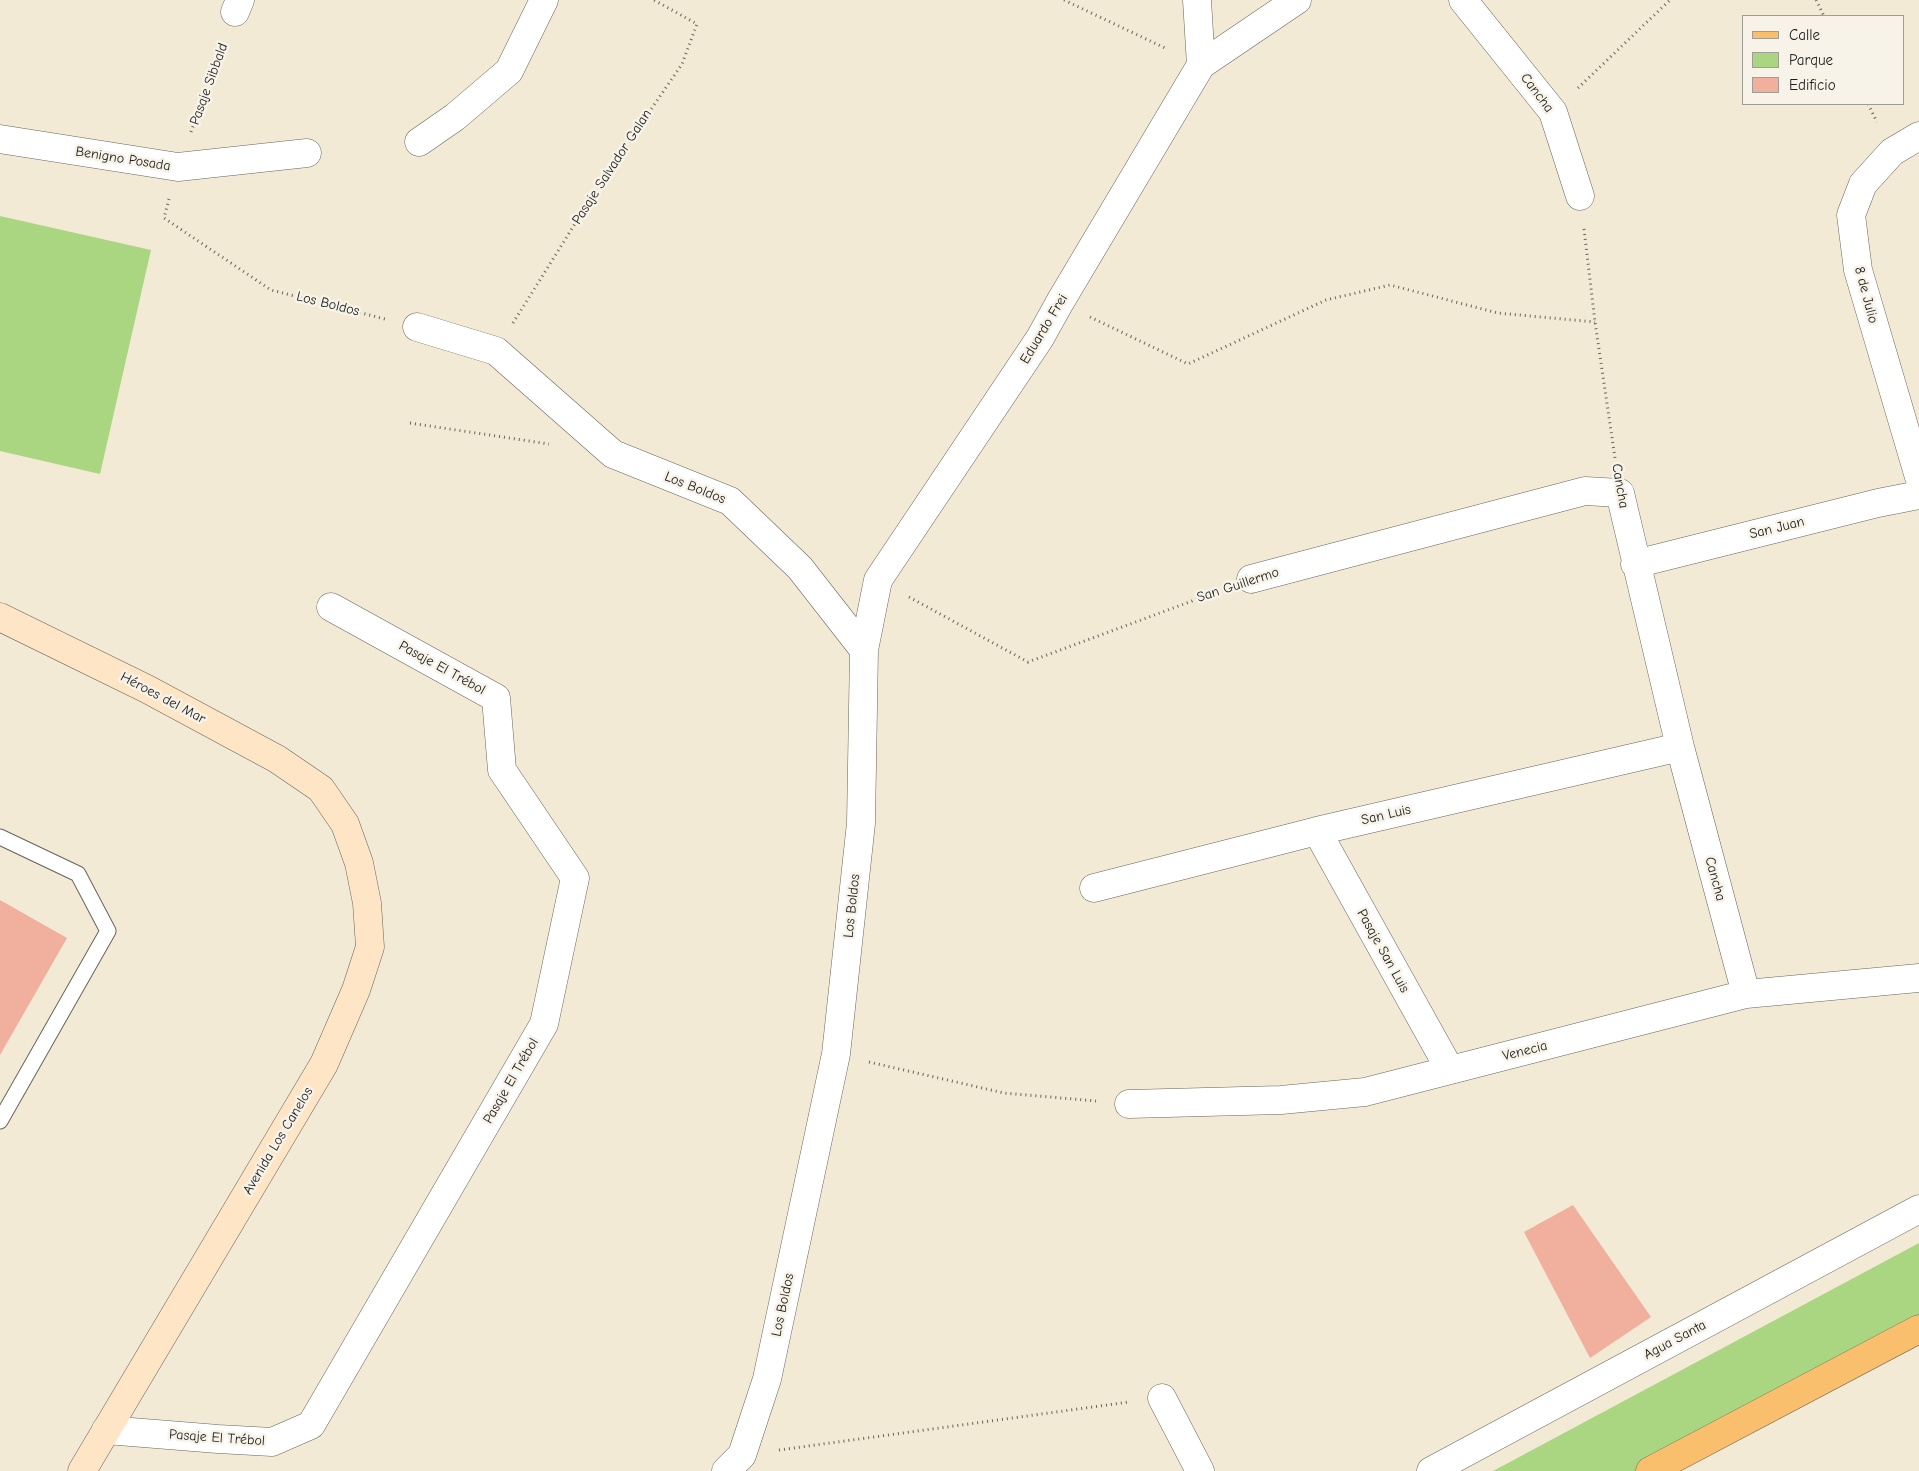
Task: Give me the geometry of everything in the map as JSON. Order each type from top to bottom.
[{"type":"main road","points":[[1650,1471],[1919,1329]]},
{"type":"street","points":[[420,142],[455,118],[510,71],[544,0]]},
{"type":"street","points":[[1197,0],[1201,65]]},
{"type":"street","points":[[1201,65],[1297,0]]},
{"type":"street","name":"Cancha","points":[[1463,0],[1553,112],[1580,196]]},
{"type":"street","name":"Eduardo Frei","points":[[864,650],[878,580],[1040,338],[1201,65]]},
{"type":"street","name":"8 de Julio","points":[[1919,136],[1892,152],[1863,184],[1851,215],[1858,270],[1919,477]]},
{"type":"street","name":"Benigno Posada","points":[[0,139],[178,168],[307,153]]},
{"type":"street","name":"Los Boldos","points":[[417,327],[496,351],[614,454],[730,501],[800,568],[864,650],[861,823],[836,1054],[767,1380],[734,1463]]},
{"type":"street","name":"San Guillermo","points":[[1251,578],[1585,491],[1620,493]]},
{"type":"street","name":"Cancha","points":[[1620,493],[1635,564],[1680,747],[1746,994]]},
{"type":"street","name":"San Juan","points":[[1635,564],[1878,503],[1919,495]]},
{"type":"street","name":"Pasaje El Trébol","points":[[106,1430],[218,1440],[272,1442],[311,1425],[544,1024],[575,878],[502,770],[496,698],[331,607]]},
{"type":"street","name":"Héroes del Mar","points":[[0,617],[148,689],[277,759],[321,789]]},
{"type":"street","name":"San Luis","points":[[1094,888],[1317,831],[1680,747]]},
{"type":"street","name":"Avenida Los Canelos","points":[[82,1471],[324,1064],[356,990],[370,947],[367,903],[358,863],[344,824],[321,789]]},
{"type":"street","name":"Pasaje San Luis","points":[[1317,831],[1450,1070]]},
{"type":"street","name":"Venecia","points":[[1129,1104],[1281,1100],[1365,1092],[1746,994],[1919,978]]},
{"type":"street","name":"Agua Santa","points":[[1431,1471],[1919,1209]]},
{"type":"street","points":[[1162,1398],[1200,1471]]},
{"type":"lane","points":[[0,837],[78,874],[108,931],[0,1121]]},
{"type":"path","name":"Pasaje Salvador Galan","points":[[496,351],[596,190],[682,64],[697,24],[654,0]]},
{"type":"path","points":[[1064,0],[1201,65]]},
{"type":"path","points":[[1553,112],[1670,0]]},
{"type":"path","points":[[1816,0],[1824,15]]},
{"type":"path","name":"Pasaje Sibbald","points":[[178,168],[237,6]]},
{"type":"path","name":"Los Boldos","points":[[178,168],[164,218],[271,290],[417,327]]},
{"type":"path","name":"Cancha","points":[[1580,196],[1595,322],[1620,493]]},
{"type":"path","points":[[1060,302],[1188,364],[1326,300],[1390,284],[1498,313],[1595,322]]},
{"type":"path","points":[[410,423],[555,445]]},
{"type":"path","name":"San Guillermo","points":[[878,580],[1028,662],[1251,578]]},
{"type":"path","points":[[836,1054],[1004,1093],[1129,1104]]},
{"type":"path","points":[[734,1463],[1162,1398]]},
{"type":"green space","points":[[0,216],[151,250],[100,474],[0,451]]},
{"type":"green space","points":[[1919,1243],[1919,1327],[1656,1471],[1493,1471]]},
{"type":"building","points":[[0,900],[67,938],[0,1055]]},
{"type":"building","points":[[1573,1205],[1651,1317],[1590,1358],[1524,1232]]}]
